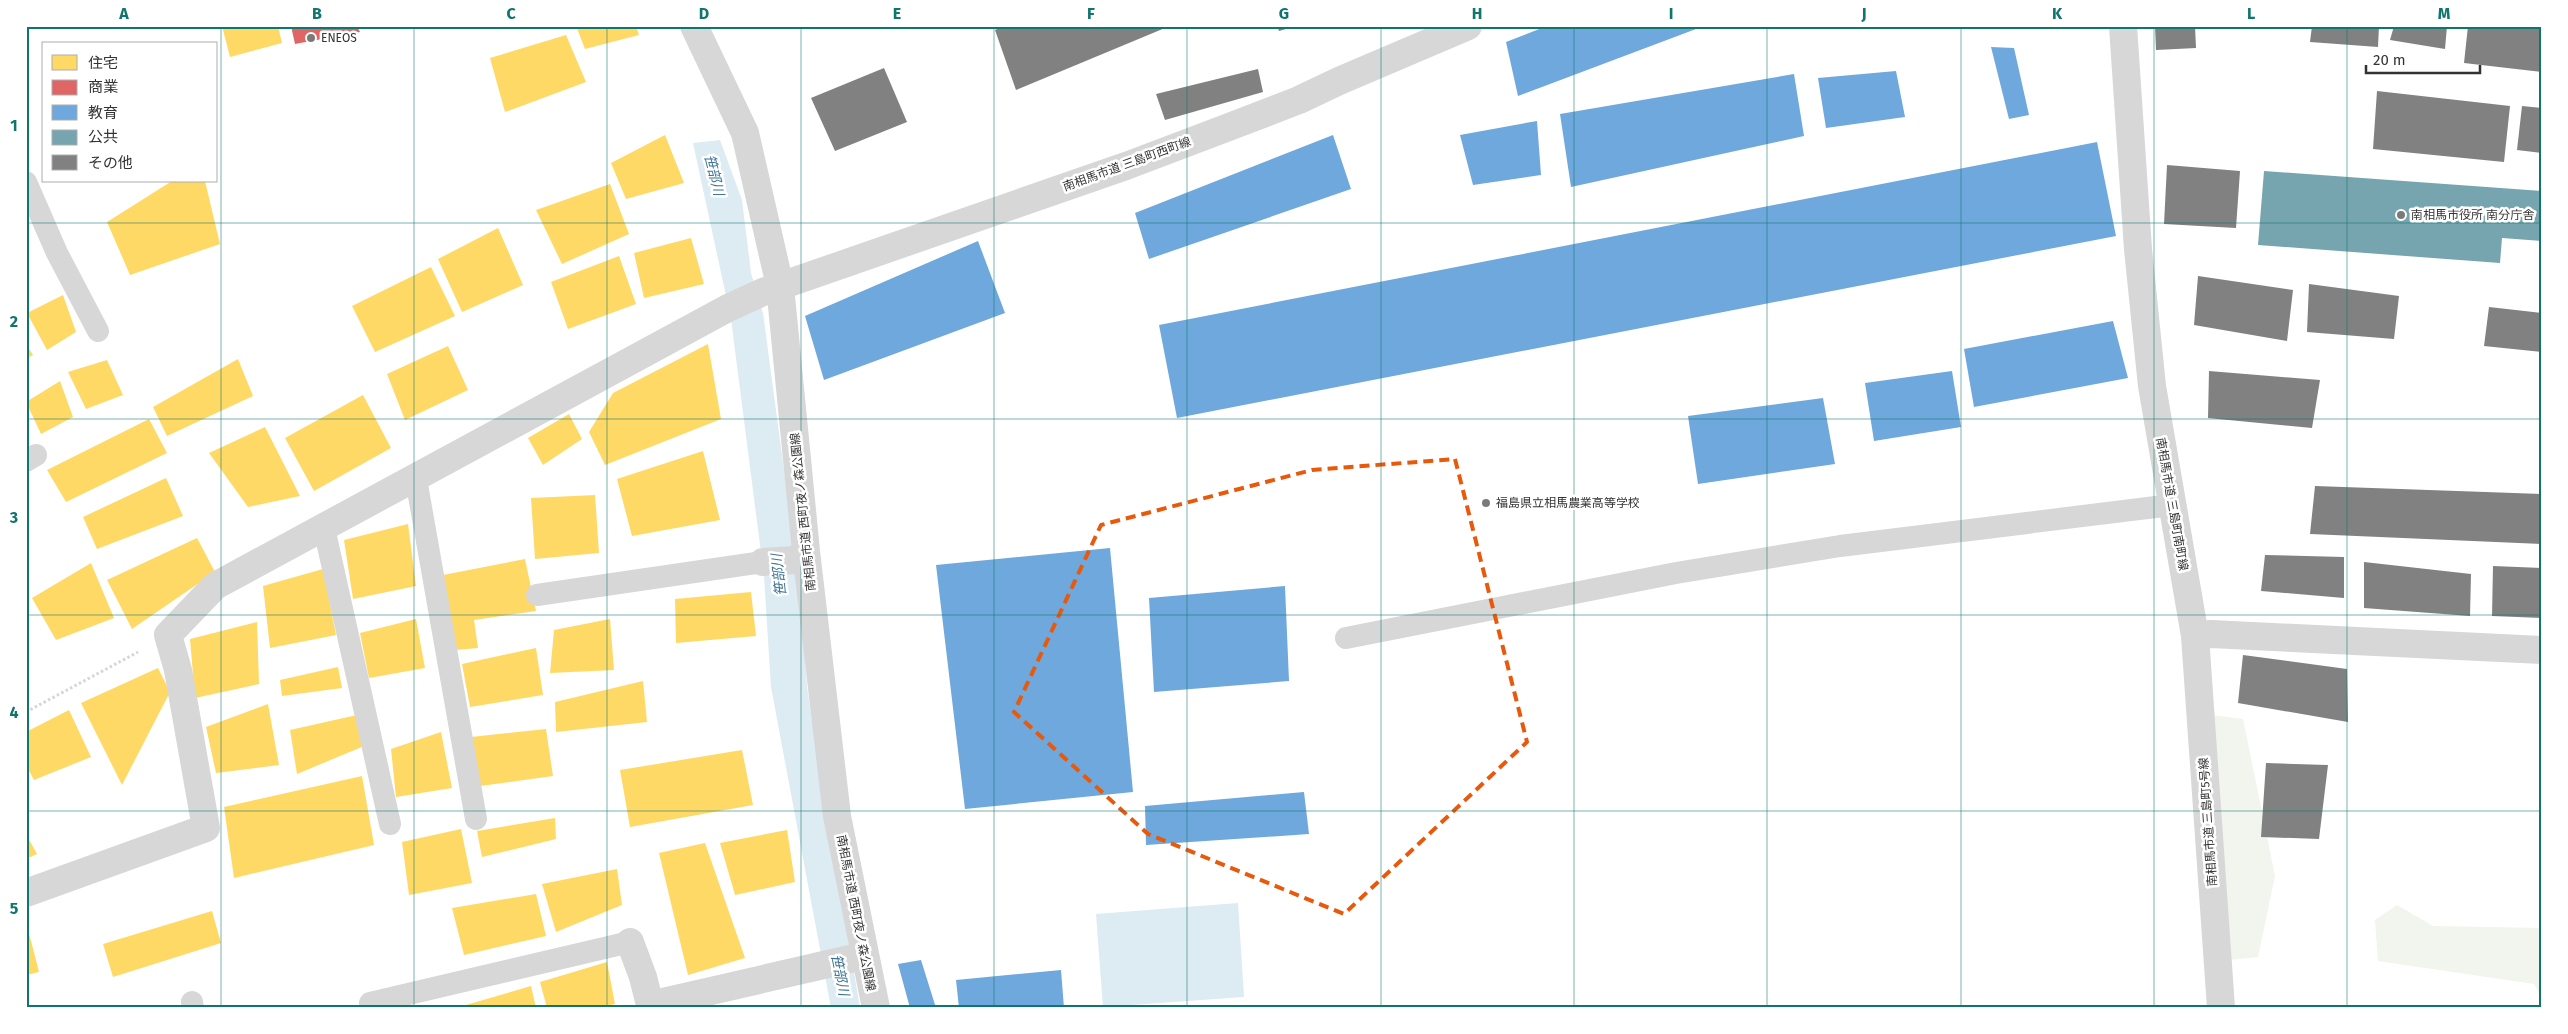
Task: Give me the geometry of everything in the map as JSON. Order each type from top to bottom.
[{"type":"street","name":"南相馬市道 西町夜ノ森公園線","points":[[694,26],[745,133],[772,289],[801,556],[838,816],[860,957],[876,1008]]},
{"type":"street","name":"南相馬市道 三島町西町線","points":[[168,635],[215,586],[416,479],[728,308],[772,289],[1098,176],[1300,100],[1339,80],[1468,26]]},
{"type":"street","name":"南相馬市道 三島町南町線","points":[[2123,26],[2142,291],[2152,386],[2195,636]]},
{"type":"street","points":[[763,562],[801,556]]},
{"type":"street","points":[[2195,636],[2221,634],[2542,650]]},
{"type":"street","points":[[26,893],[206,828],[178,670],[168,635]]},
{"type":"street","name":"南相馬市道 三島町5号線","points":[[2195,636],[2220,1008]]},
{"type":"street","points":[[630,942],[643,977],[650,1005],[860,957]]},
{"type":"lane","points":[[26,182],[57,253],[98,331]]},
{"type":"lane","points":[[416,479],[476,819]]},
{"type":"lane","points":[[1346,638],[1686,571],[1850,545],[2172,505]]},
{"type":"lane","points":[[324,528],[390,824]]},
{"type":"lane","points":[[537,595],[763,562]]},
{"type":"lane","points":[[370,1003],[630,942]]},
{"type":"path","points":[[26,712],[168,635]]},
{"type":"highlighted area","points":[[1455,459],[1527,742],[1344,914],[1148,834],[1014,712],[1101,525],[1312,470]]},
{"type":"shaded area","points":[[2211,715],[2243,719],[2275,876],[2258,957],[2229,960]]},
{"type":"shaded area","points":[[2397,905],[2433,926],[2542,928],[2542,998],[2534,984],[2378,961],[2375,920]]},
{"type":"water","name":"笹部川","points":[[720,140],[742,200],[751,273],[763,313],[799,583],[807,686],[860,1008],[831,1008],[771,687],[764,576],[731,319],[693,143]]},
{"type":"water","points":[[1238,903],[1244,997],[1103,1007],[1096,914]]},
{"type":"building: 住宅","points":[[222,26],[278,26],[282,43],[230,57]]},
{"type":"building: 住宅","points":[[576,26],[636,26],[639,35],[585,49]]},
{"type":"building: 住宅","points":[[566,35],[586,82],[505,112],[490,58]]},
{"type":"building: 住宅","points":[[665,135],[684,183],[626,199],[611,163]]},
{"type":"building: 住宅","points":[[170,182],[205,182],[220,244],[130,275],[107,222]]},
{"type":"building: 住宅","points":[[610,184],[629,234],[562,264],[536,210]]},
{"type":"building: 住宅","points":[[498,228],[523,285],[462,312],[438,259]]},
{"type":"building: 住宅","points":[[691,238],[704,284],[644,298],[634,253]]},
{"type":"building: 住宅","points":[[619,256],[636,304],[568,329],[551,282]]},
{"type":"building: 住宅","points":[[431,267],[455,316],[375,352],[352,306]]},
{"type":"building: 住宅","points":[[63,295],[76,332],[47,350],[27,313]]},
{"type":"building: 住宅","points":[[26,344],[33,355],[26,359]]},
{"type":"building: 住宅","points":[[708,344],[721,419],[605,465],[589,432],[613,393]]},
{"type":"building: 住宅","points":[[448,346],[468,390],[405,420],[387,374]]},
{"type":"building: 住宅","points":[[238,359],[253,396],[167,436],[153,407]]},
{"type":"building: 住宅","points":[[107,360],[123,395],[86,409],[68,372]]},
{"type":"building: 住宅","points":[[60,381],[73,417],[41,434],[26,402]]},
{"type":"building: 住宅","points":[[363,395],[391,448],[314,491],[285,438]]},
{"type":"building: 住宅","points":[[569,414],[582,439],[543,465],[528,438]]},
{"type":"building: 住宅","points":[[149,419],[167,453],[66,502],[47,470]]},
{"type":"building: 住宅","points":[[265,427],[300,496],[248,507],[209,453]]},
{"type":"building: 住宅","points":[[703,451],[720,520],[632,536],[617,479]]},
{"type":"building: 住宅","points":[[166,478],[183,516],[97,549],[83,517]]},
{"type":"building: 住宅","points":[[595,495],[599,553],[535,559],[531,498]]},
{"type":"building: 住宅","points":[[408,524],[416,586],[353,599],[344,540]]},
{"type":"building: 住宅","points":[[197,538],[215,572],[132,629],[107,580]]},
{"type":"building: 住宅","points":[[525,559],[536,611],[474,620],[478,648],[455,650],[443,575]]},
{"type":"building: 住宅","points":[[91,563],[114,618],[56,640],[32,598]]},
{"type":"building: 住宅","points":[[323,569],[336,635],[270,648],[263,586]]},
{"type":"building: 住宅","points":[[751,592],[756,636],[676,643],[675,599]]},
{"type":"building: 住宅","points":[[416,619],[425,668],[369,678],[360,633]]},
{"type":"building: 住宅","points":[[610,619],[614,670],[550,673],[554,630]]},
{"type":"building: 住宅","points":[[257,622],[259,684],[195,698],[190,639]]},
{"type":"building: 住宅","points":[[536,648],[543,695],[470,707],[462,664]]},
{"type":"building: 住宅","points":[[338,667],[342,688],[282,696],[280,680]]},
{"type":"building: 住宅","points":[[158,668],[170,692],[122,785],[81,703]]},
{"type":"building: 住宅","points":[[643,681],[647,722],[556,732],[555,702]]},
{"type":"building: 住宅","points":[[268,704],[279,765],[216,773],[206,727]]},
{"type":"building: 住宅","points":[[69,710],[91,757],[34,780],[26,765],[26,732]]},
{"type":"building: 住宅","points":[[357,715],[364,746],[297,774],[290,730]]},
{"type":"building: 住宅","points":[[546,729],[553,776],[480,786],[471,737]]},
{"type":"building: 住宅","points":[[441,732],[452,788],[396,797],[391,749]]},
{"type":"building: 住宅","points":[[742,750],[753,805],[630,827],[620,770]]},
{"type":"building: 住宅","points":[[362,776],[374,845],[234,878],[224,807]]},
{"type":"building: 住宅","points":[[555,818],[556,839],[482,857],[477,831]]},
{"type":"building: 住宅","points":[[461,829],[472,883],[409,895],[402,842]]},
{"type":"building: 住宅","points":[[787,830],[795,882],[735,895],[720,843]]},
{"type":"building: 住宅","points":[[26,834],[37,854],[26,859]]},
{"type":"building: 住宅","points":[[705,843],[745,958],[688,975],[659,853]]},
{"type":"building: 住宅","points":[[617,869],[622,905],[556,932],[542,884]]},
{"type":"building: 住宅","points":[[536,894],[546,936],[464,955],[452,908]]},
{"type":"building: 住宅","points":[[212,911],[221,943],[113,977],[103,944]]},
{"type":"building: 住宅","points":[[26,929],[28,929],[39,972],[26,975]]},
{"type":"building: 住宅","points":[[607,962],[615,1004],[596,1008],[547,1008],[540,982]]},
{"type":"building: 住宅","points":[[531,986],[536,1008],[459,1008],[459,1007]]},
{"type":"building: 商業","name":"ENEOS","points":[[291,26],[357,26],[360,32],[295,44]]},
{"type":"building: 教育","points":[[1547,26],[1704,26],[1518,96],[1506,42]]},
{"type":"building: 教育","points":[[1991,47],[2014,48],[2029,115],[2009,119]]},
{"type":"building: 教育","points":[[1896,71],[1905,117],[1826,128],[1818,78]]},
{"type":"building: 教育","points":[[1794,74],[1804,136],[1571,187],[1560,114]]},
{"type":"building: 教育","points":[[1537,121],[1541,175],[1473,185],[1460,135]]},
{"type":"building: 教育","points":[[1333,135],[1351,189],[1149,259],[1135,213]]},
{"type":"building: 教育","points":[[2097,142],[2116,236],[1177,418],[1159,325]]},
{"type":"building: 教育","points":[[978,241],[1005,313],[824,380],[805,316]]},
{"type":"building: 教育","points":[[2113,321],[2128,378],[1974,407],[1964,349]]},
{"type":"building: 教育","points":[[1952,371],[1961,427],[1874,441],[1865,383]]},
{"type":"building: 教育","points":[[1823,398],[1835,464],[1698,484],[1688,416]]},
{"type":"building: 教育","points":[[1110,548],[1133,792],[965,809],[936,565]]},
{"type":"building: 教育","points":[[1285,586],[1289,681],[1154,692],[1149,598]]},
{"type":"building: 教育","points":[[1304,792],[1309,834],[1146,845],[1145,806]]},
{"type":"building: 教育","points":[[921,960],[936,1008],[910,1008],[898,964]]},
{"type":"building: 教育","points":[[1061,970],[1064,1008],[959,1008],[956,980]]},
{"type":"building: 公共","name":"南相馬市役所 南分庁舎","points":[[2264,171],[2542,191],[2542,241],[2502,238],[2500,263],[2258,245]]},
{"type":"building: その他","points":[[1004,26],[1165,26],[1165,28],[1016,90],[995,30]]},
{"type":"building: その他","points":[[1277,26],[1293,26],[1293,27],[1279,31]]},
{"type":"building: その他","points":[[2155,26],[2195,26],[2196,48],[2156,50]]},
{"type":"building: その他","points":[[2312,26],[2379,26],[2378,47],[2310,42]]},
{"type":"building: その他","points":[[2394,26],[2447,26],[2445,49],[2390,40]]},
{"type":"building: その他","points":[[2468,26],[2542,26],[2542,72],[2464,63]]},
{"type":"building: その他","points":[[884,68],[907,122],[835,151],[811,98]]},
{"type":"building: その他","points":[[1258,69],[1263,92],[1165,120],[1156,94]]},
{"type":"building: その他","points":[[2377,91],[2510,106],[2504,162],[2373,149]]},
{"type":"building: その他","points":[[2522,106],[2542,108],[2542,153],[2517,150]]},
{"type":"building: その他","points":[[2167,165],[2240,171],[2236,228],[2164,224]]},
{"type":"building: その他","points":[[2198,276],[2293,290],[2287,341],[2194,325]]},
{"type":"building: その他","points":[[2309,284],[2399,296],[2394,339],[2307,332]]},
{"type":"building: その他","points":[[2489,307],[2542,313],[2542,352],[2484,346]]},
{"type":"building: その他","points":[[2209,371],[2320,380],[2312,428],[2208,418]]},
{"type":"building: その他","points":[[2315,486],[2542,494],[2542,544],[2310,534]]},
{"type":"building: その他","points":[[2265,555],[2344,557],[2344,598],[2261,591]]},
{"type":"building: その他","points":[[2364,562],[2471,574],[2470,616],[2364,608]]},
{"type":"building: その他","points":[[2493,566],[2542,568],[2542,618],[2492,616]]},
{"type":"building: その他","points":[[2243,655],[2347,669],[2348,722],[2238,703]]},
{"type":"building: その他","points":[[2266,763],[2328,765],[2319,839],[2261,837]]},
{"type":"place","name":"ENEOS","points":[[311,38]]},
{"type":"place","name":"南相馬市役所 南分庁舎","points":[[2401,215]]},
{"type":"place","name":"福島県立相馬農業高等学校","points":[[1486,503]]}]
